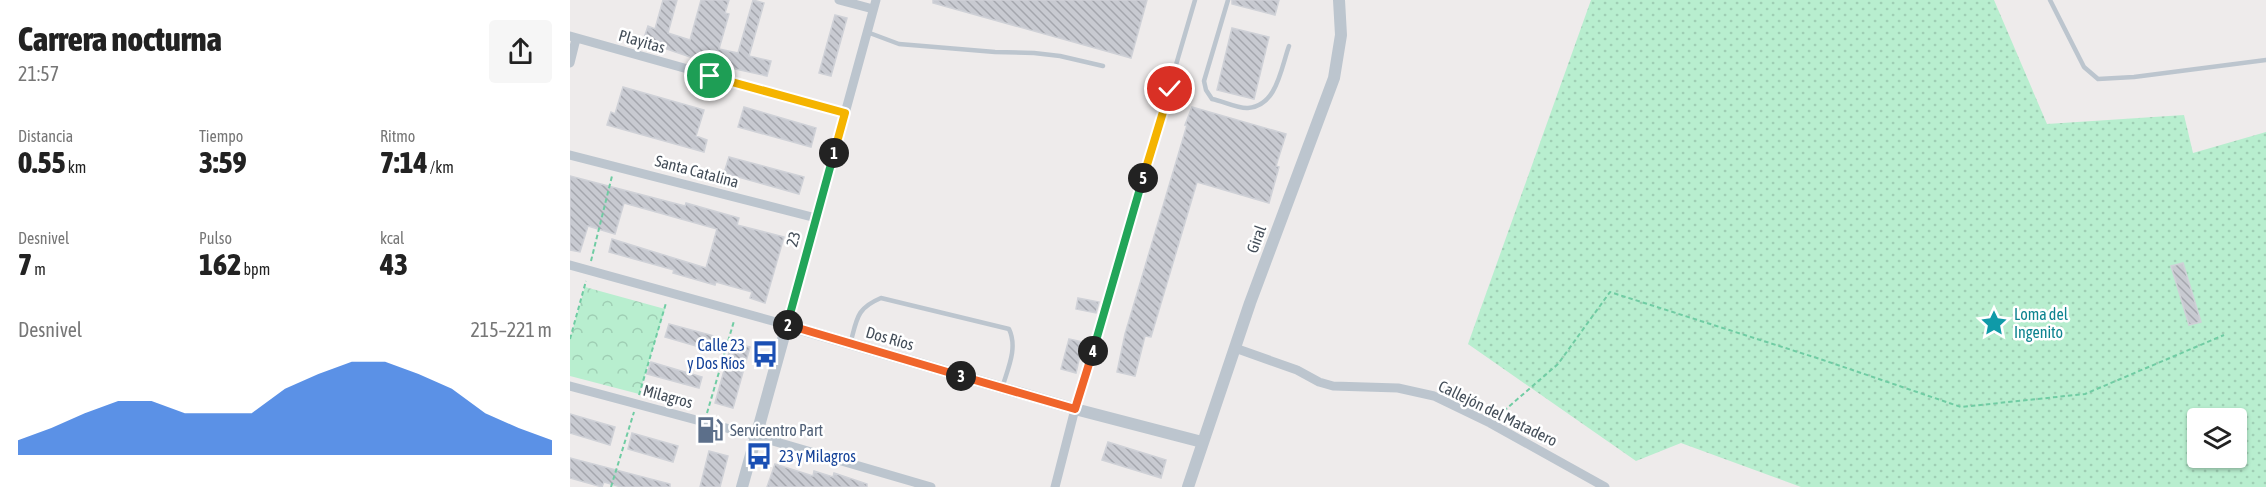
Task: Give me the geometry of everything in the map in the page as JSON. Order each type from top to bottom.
[{"type":"street","points":[[839,0],[874,5]]},
{"type":"street","name":"Giral","points":[[1188,487],[1234,348],[1334,78],[1341,36],[1339,0]]},
{"type":"street","name":"23","points":[[742,487],[874,5]]},
{"type":"street","points":[[570,63],[573,38]]},
{"type":"street","name":"Playitas","points":[[573,38],[845,113]]},
{"type":"street","name":"Santa Catalina","points":[[570,154],[816,218]]},
{"type":"street","name":"Dos Ríos","points":[[570,265],[787,325],[1075,409],[1202,442]]},
{"type":"street","name":"Callejón del Matadero","points":[[1234,348],[1297,370],[1319,382],[1333,386],[1398,388],[1434,396],[1490,423],[1605,487]]},
{"type":"street","name":"Milagros","points":[[570,386],[756,436],[931,487]]},
{"type":"street","points":[[1055,487],[1075,409]]},
{"type":"lane","points":[[1075,409],[1195,0]]},
{"type":"lane","points":[[1228,0],[1204,81],[1206,90],[1212,99],[1247,108],[1265,103],[1272,94],[1289,46]]},
{"type":"lane","points":[[2050,0],[2084,67],[2098,79],[2134,77],[2266,60]]},
{"type":"lane","points":[[867,32],[899,44],[1034,53],[1060,56],[1103,66]]},
{"type":"lane","points":[[850,343],[858,314],[868,303],[881,298],[1009,329],[1014,347],[1002,388]]},
{"type":"path","points":[[570,339],[614,165]]},
{"type":"path","points":[[611,487],[669,292]]},
{"type":"path","points":[[1490,423],[1558,364],[1610,292],[1961,407],[2085,394],[2224,335]]},
{"type":"path","points":[[705,422],[737,311]]},
{"type":"green space","points":[[1591,0],[1994,0],[2047,124],[2184,115],[2193,153],[2266,132],[2266,487],[1801,487],[1681,443],[1636,461],[1468,344]]},
{"type":"green space","points":[[585,287],[665,309],[639,394],[570,376],[570,339]]},
{"type":"building","points":[[663,0],[677,0],[668,33],[690,40],[701,0],[729,0],[725,13],[729,14],[719,49],[738,53],[753,0],[764,3],[749,56],[771,61],[767,76],[708,63],[643,41],[648,26],[655,29]]},
{"type":"building","points":[[933,0],[1147,0],[1131,58],[933,3]]},
{"type":"building","points":[[1232,0],[1279,0],[1275,15],[1232,4]]},
{"type":"building","points":[[835,15],[847,18],[831,76],[819,73]]},
{"type":"building","points":[[1232,28],[1269,37],[1254,99],[1217,90]]},
{"type":"building","points":[[623,87],[704,110],[696,136],[707,140],[704,152],[607,125],[611,112],[615,114]]},
{"type":"building","points":[[744,107],[816,128],[811,147],[738,127]]},
{"type":"building","points":[[1192,107],[1286,134],[1276,166],[1279,167],[1269,203],[1197,182],[1151,337],[1145,336],[1135,376],[1117,372],[1125,334]]},
{"type":"building","points":[[729,157],[804,177],[799,194],[724,173]]},
{"type":"building","points":[[570,176],[739,218],[737,225],[784,237],[765,303],[750,298],[752,292],[716,282],[715,285],[673,273],[674,270],[609,252],[612,239],[706,268],[717,229],[624,203],[615,234],[588,226],[580,252],[570,250]]},
{"type":"building","points":[[2183,263],[2201,322],[2189,325],[2171,266]]},
{"type":"building","points":[[1078,298],[1099,302],[1096,313],[1076,309]]},
{"type":"building","points":[[669,324],[714,336],[710,350],[665,337]]},
{"type":"building","points":[[1069,339],[1083,342],[1076,373],[1061,369]]},
{"type":"building","points":[[732,342],[750,347],[733,408],[715,403]]},
{"type":"building","points":[[651,362],[702,377],[699,388],[647,374]]},
{"type":"building","points":[[570,414],[615,427],[610,445],[570,433]]},
{"type":"building","points":[[632,433],[678,446],[673,462],[628,449]]},
{"type":"building","points":[[1108,442],[1166,460],[1161,478],[1102,460]]},
{"type":"building","points":[[709,451],[728,456],[720,487],[700,487]]},
{"type":"building","points":[[570,458],[670,484],[670,487],[621,487],[604,482],[602,487],[570,478]]},
{"type":"building","points":[[775,464],[813,476],[814,471],[833,477],[834,473],[867,484],[867,487],[767,487]]},
{"type":"place","name":"Loma del Ingenito","points":[[1994,323]]},
{"type":"place","name":"Calle 23 y Dos Ríos","points":[[765,354]]},
{"type":"place","name":"Servicentro Part","points":[[710,430]]},
{"type":"place","name":"23 y Milagros","points":[[759,456]]},
{"type":"route","points":[[710,76],[845,113],[787,325],[1075,409],[1170,89]]}]
